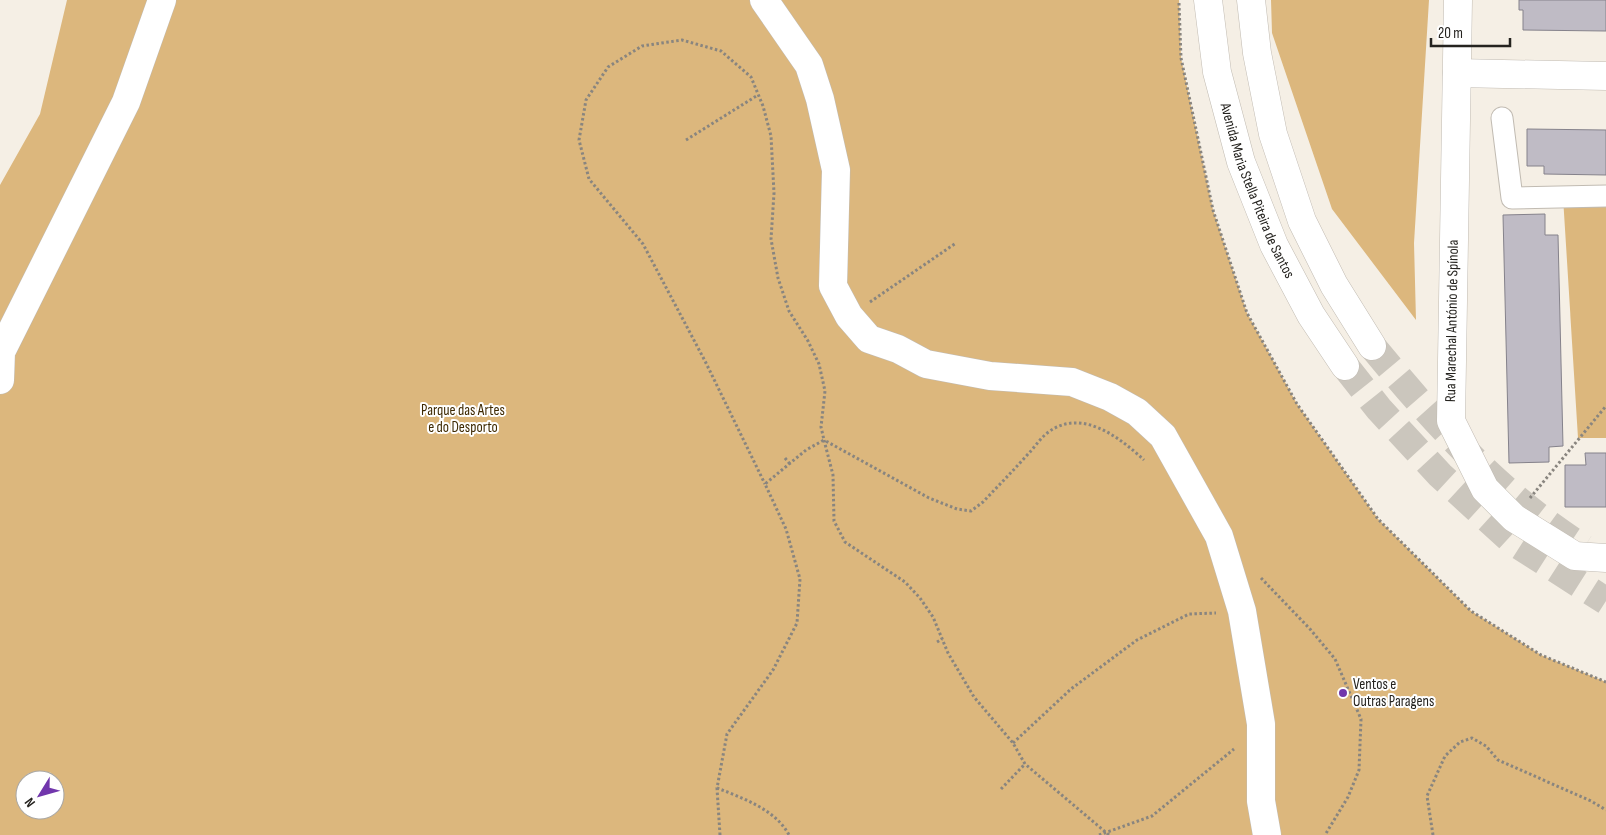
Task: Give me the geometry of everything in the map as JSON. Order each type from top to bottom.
[{"type":"street","points":[[0,380],[2,352],[126,102],[162,0]]},
{"type":"street","points":[[764,0],[809,65],[820,99],[836,170],[833,286],[849,316],[869,338],[898,349],[926,364],[990,376],[1072,382],[1110,397],[1137,412],[1163,436],[1220,536],[1242,611],[1261,724],[1261,801],[1267,835]]},
{"type":"street","name":"Avenida Maria Stella Piteira de Santos","points":[[1208,0],[1217,72],[1241,162],[1274,246],[1311,315],[1345,366]]},
{"type":"street","name":"Avenida Maria Stella Piteira de Santos","points":[[1250,0],[1257,53],[1274,134],[1302,222],[1334,285],[1372,346]]},
{"type":"street","name":"Rua Marechal António de Spínola","points":[[1458,0],[1451,421],[1485,489],[1514,518],[1575,556],[1606,558]]},
{"type":"street","points":[[1457,73],[1606,76]]},
{"type":"street","points":[[1502,118],[1512,198],[1606,196]]},
{"type":"path","points":[[720,835],[717,788],[727,734],[774,670],[797,623],[800,579],[786,530],[705,361],[643,244],[589,179],[579,140],[586,100],[608,67],[642,46],[682,40],[721,51],[751,77],[771,136],[774,193],[771,239],[778,278],[789,311],[808,341],[819,364],[825,391],[821,427],[833,474],[834,522],[845,542],[904,582],[920,598],[933,616],[948,653],[974,696],[1013,743],[1025,764],[1107,834]]},
{"type":"path","points":[[686,140],[758,95]]},
{"type":"path","points":[[849,316],[956,243]]},
{"type":"path","points":[[1514,518],[1606,406]]},
{"type":"path","points":[[824,440],[929,498],[957,509],[971,511],[983,502],[1046,434],[1064,424],[1086,423],[1104,430],[1122,440],[1148,464]]},
{"type":"path","points":[[765,484],[806,450],[824,440]]},
{"type":"path","points":[[785,458],[790,464]]},
{"type":"path","points":[[1258,576],[1310,629],[1335,659],[1361,719],[1359,770],[1348,797],[1325,835]]},
{"type":"path","points":[[1013,743],[1071,689],[1137,640],[1188,614],[1242,611]]},
{"type":"path","points":[[937,642],[942,639]]},
{"type":"path","points":[[1100,835],[1152,816],[1209,771],[1261,724]]},
{"type":"path","points":[[1433,835],[1427,796],[1445,756],[1460,742],[1472,738],[1486,746],[1498,760],[1592,801],[1606,810]]},
{"type":"path","points":[[1000,789],[1025,764]]},
{"type":"path","points":[[717,788],[742,798],[766,812],[784,826],[790,835]]},
{"type":"green space","name":"Parque das Artes e do Desporto","points":[[67,0],[1179,0],[1181,58],[1213,210],[1247,313],[1297,404],[1378,519],[1471,611],[1541,655],[1606,682],[1606,835],[0,835],[0,185],[40,114]]},
{"type":"green space","points":[[1271,0],[1429,0],[1414,243],[1416,320],[1332,209],[1272,33]]},
{"type":"green space","points":[[1606,196],[1606,438],[1578,438],[1563,197]]},
{"type":"building","points":[[1519,0],[1606,0],[1606,31],[1523,30],[1523,10],[1519,10]]},
{"type":"building","points":[[1527,129],[1606,130],[1606,175],[1544,174],[1544,166],[1527,166]]},
{"type":"building","points":[[1545,214],[1545,235],[1558,235],[1563,446],[1549,447],[1549,462],[1509,463],[1503,215]]},
{"type":"building","points":[[1585,453],[1606,453],[1606,507],[1565,507],[1565,465],[1586,465]]},
{"type":"tunnel","points":[[1372,346],[1419,402],[1496,481],[1524,505],[1584,548]]},
{"type":"tunnel","points":[[1345,366],[1379,409],[1440,475],[1512,541],[1606,601]]},
{"type":"place","name":"Ventos e Outras Paragens","points":[[1343,693]]}]
